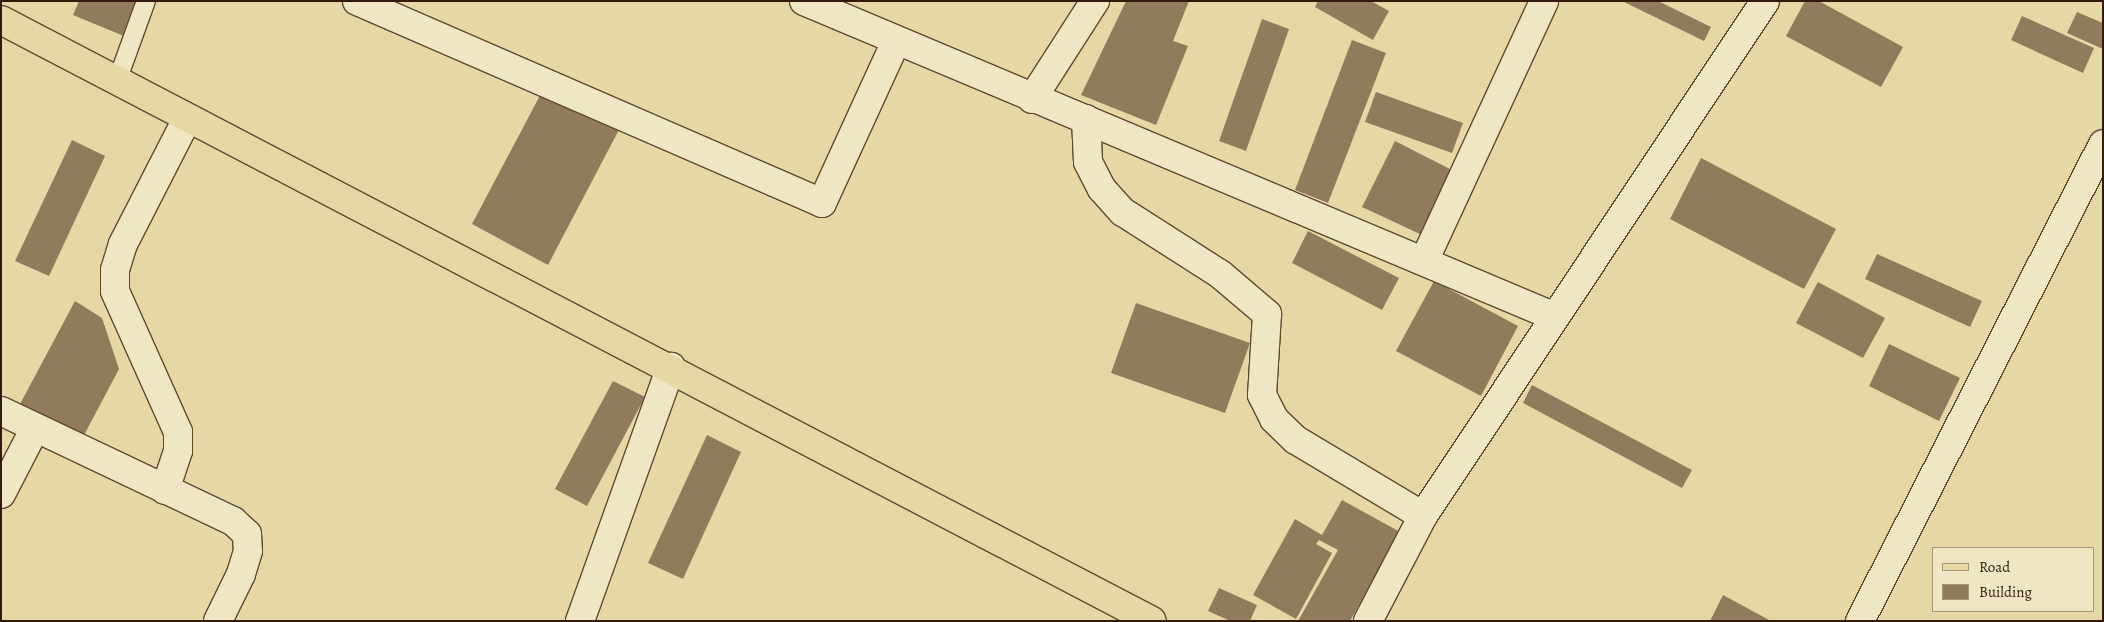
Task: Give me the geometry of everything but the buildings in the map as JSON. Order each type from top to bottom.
[{"type":"main road","points":[[1,20],[187,119],[671,367],[1152,621]]},
{"type":"street","points":[[357,1],[822,203],[896,41]]},
{"type":"street","points":[[804,1],[1032,99],[1426,259],[1553,316]]},
{"type":"street","points":[[1032,99],[1095,1]]},
{"type":"street","points":[[1426,259],[1544,1]]},
{"type":"street","points":[[1368,621],[1423,516],[1553,316],[1765,1]]},
{"type":"street","points":[[165,490],[178,451],[178,432],[115,291],[115,270],[123,244],[187,119]]},
{"type":"street","points":[[1086,120],[1088,162],[1102,189],[1123,212],[1220,274],[1268,314],[1262,396],[1274,419],[1296,440],[1423,516]]},
{"type":"street","points":[[1860,621],[2103,144]]},
{"type":"street","points":[[580,621],[671,367]]},
{"type":"street","points":[[1,412],[233,522],[247,534],[248,551],[241,574],[218,621]]},
{"type":"street","points":[[1,494],[34,428]]},
{"type":"lane","points":[[117,81],[146,1]]}]
